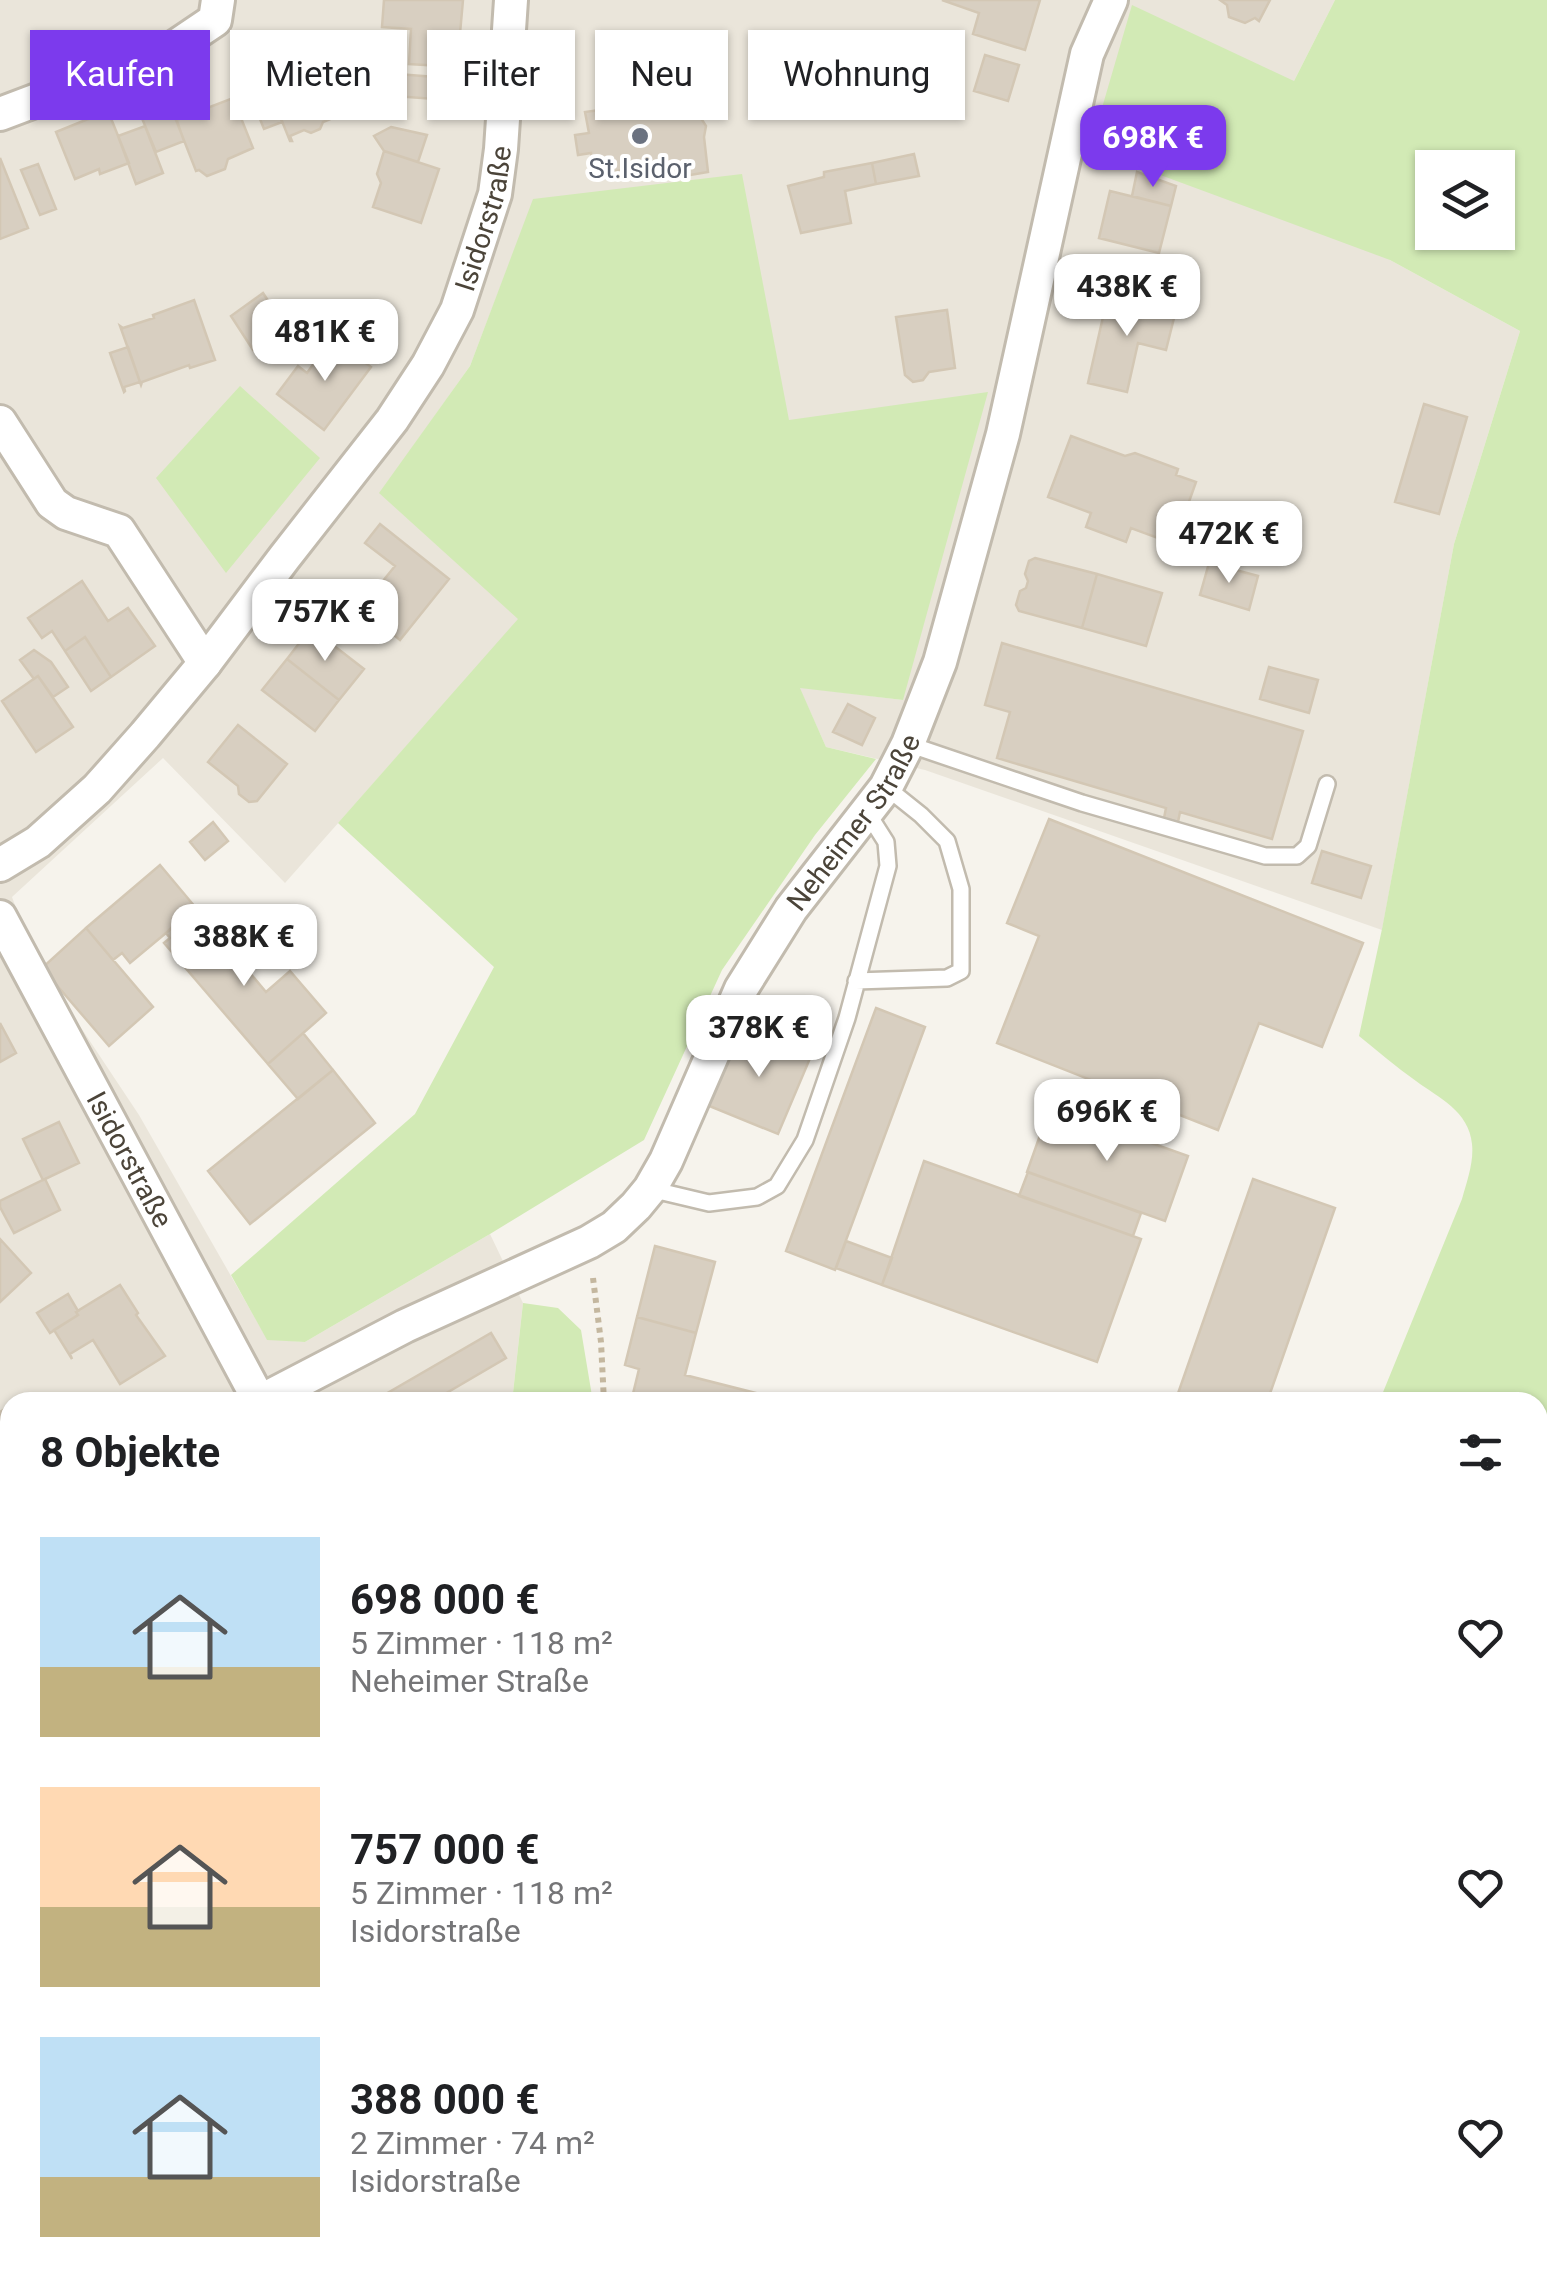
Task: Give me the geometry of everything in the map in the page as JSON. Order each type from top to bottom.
[{"type":"street","points":[[0,114],[172,49],[216,20],[218,0]]},
{"type":"street","name":"Isidorstraße","points":[[0,865],[38,842],[96,789],[204,663],[392,420],[428,365],[457,310],[495,194],[511,0]]},
{"type":"street","name":"Neheimer Straße","points":[[279,1392],[405,1326],[590,1242],[614,1227],[650,1189],[741,989],[791,910],[877,799],[908,744],[940,662],[1003,434],[1086,54],[1111,0]]},
{"type":"street","points":[[0,422],[52,503],[66,513],[119,531],[204,663]]},
{"type":"street","name":"Isidorstraße","points":[[0,918],[255,1392]]},
{"type":"lane","points":[[908,744],[1082,803],[1265,856],[1297,856],[1308,846],[1327,784]]},
{"type":"lane","points":[[856,982],[947,978],[961,972],[961,890],[947,841],[921,815],[877,799]]},
{"type":"lane","points":[[650,1189],[710,1202],[757,1197],[777,1186],[805,1140],[847,1018],[888,866],[877,799]]},
{"type":"path","points":[[590,1242],[604,1392]]},
{"type":"shaded area","points":[[0,0],[1335,0],[1294,81],[1390,260],[1520,331],[1454,544],[1382,930],[925,770],[826,747],[799,687],[903,700],[789,420],[534,199],[470,366],[380,493],[519,619],[285,883],[163,758],[12,897],[34,957],[139,1115],[267,1339],[305,1342],[490,1234],[523,1303],[513,1392],[0,1392]]},
{"type":"green space","points":[[1335,0],[1547,0],[1547,1392],[1383,1392],[1462,1199],[1472,1144],[1465,1123],[1452,1106],[1359,1036],[1454,544],[1520,331],[1390,260],[1090,149],[1132,5],[1294,81]]},
{"type":"green space","points":[[742,174],[789,420],[988,392],[903,700],[800,688],[826,747],[876,759],[815,835],[722,970],[644,1140],[305,1342],[267,1340],[231,1275],[415,1114],[494,967],[338,823],[518,619],[379,493],[470,366],[533,199]]},
{"type":"green space","points":[[240,386],[320,458],[226,573],[156,478]]},
{"type":"green space","points":[[523,1303],[558,1308],[581,1330],[591,1392],[513,1392]]},
{"type":"building","points":[[384,0],[463,0],[460,30],[427,30],[427,65],[409,64],[411,29],[382,27]]},
{"type":"building","points":[[942,0],[1040,0],[1025,50],[973,34],[979,13]]},
{"type":"building","points":[[1220,0],[1270,0],[1259,21],[1255,18],[1245,23],[1229,17],[1227,5]]},
{"type":"building","points":[[985,55],[1019,65],[1008,101],[974,91]]},
{"type":"building","points":[[407,75],[427,76],[427,98],[407,97]]},
{"type":"building","points":[[230,99],[230,120],[242,120],[253,148],[228,159],[225,169],[207,176],[196,171],[176,120],[210,120],[210,107]]},
{"type":"building","name":"St.Isidor","points":[[595,111],[595,120],[702,120],[706,126],[708,172],[684,176],[682,162],[594,174],[591,153],[578,155],[575,135],[589,133],[585,112]]},
{"type":"building","points":[[86,120],[112,120],[129,163],[75,179],[56,132]]},
{"type":"building","points":[[143,120],[177,120],[184,141],[156,152]]},
{"type":"building","points":[[260,120],[281,120],[282,122],[264,129]]},
{"type":"building","points":[[282,120],[328,120],[311,133],[304,130],[290,136],[290,141]]},
{"type":"building","points":[[145,126],[163,173],[136,184],[118,136]]},
{"type":"building","points":[[391,127],[427,135],[418,162],[384,151],[374,136]]},
{"type":"building","points":[[384,151],[439,169],[421,223],[373,207],[381,183],[377,174]]},
{"type":"building","points":[[914,154],[919,176],[876,184],[872,163]]},
{"type":"building","points":[[0,158],[28,228],[0,239]]},
{"type":"building","points":[[872,163],[876,184],[845,191],[851,223],[801,233],[788,186],[824,177],[824,172]]},
{"type":"building","points":[[38,164],[56,209],[40,215],[21,170]]},
{"type":"building","points":[[1137,172],[1176,186],[1171,206],[1132,196]]},
{"type":"building","points":[[1110,191],[1171,206],[1159,253],[1099,238]]},
{"type":"building","points":[[263,293],[285,326],[253,350],[231,316]]},
{"type":"building","points":[[1108,295],[1176,310],[1166,350],[1138,343],[1127,392],[1088,383]]},
{"type":"building","points":[[194,300],[215,360],[190,368],[189,365],[141,385],[120,326],[154,318],[153,315]]},
{"type":"building","points":[[947,310],[955,368],[929,372],[923,380],[913,382],[905,375],[896,317]]},
{"type":"building","points":[[332,338],[371,367],[324,430],[277,394],[298,366],[307,373]]},
{"type":"building","points":[[128,347],[140,382],[124,387],[124,392],[110,353]]},
{"type":"building","points":[[1424,404],[1467,417],[1439,514],[1395,502]]},
{"type":"building","points":[[1071,436],[1125,456],[1135,453],[1178,469],[1176,475],[1196,482],[1174,544],[1131,528],[1126,542],[1086,527],[1091,513],[1048,497]]},
{"type":"building","points":[[380,524],[449,579],[400,640],[361,608],[395,566],[365,543]]},
{"type":"building","points":[[1035,558],[1097,574],[1082,628],[1019,611],[1016,605],[1020,591],[1028,581],[1025,574],[1029,561]]},
{"type":"building","points":[[1209,563],[1258,576],[1249,610],[1200,595]]},
{"type":"building","points":[[1097,574],[1162,593],[1146,646],[1082,628]]},
{"type":"building","points":[[82,581],[108,621],[128,608],[155,646],[111,677],[85,637],[65,651],[52,631],[42,638],[28,618]]},
{"type":"building","points":[[311,628],[364,669],[339,700],[287,659]]},
{"type":"building","points":[[85,637],[111,677],[91,691],[65,651]]},
{"type":"building","points":[[1002,643],[1303,731],[1272,839],[1180,812],[1178,822],[1164,818],[1166,808],[997,758],[1010,712],[985,705]]},
{"type":"building","points":[[34,650],[51,662],[68,687],[53,697],[20,660]]},
{"type":"building","points":[[287,659],[339,700],[315,731],[262,690]]},
{"type":"building","points":[[1269,667],[1318,680],[1309,713],[1260,699]]},
{"type":"building","points":[[38,676],[73,727],[36,752],[2,701]]},
{"type":"building","points":[[848,704],[875,718],[862,745],[833,732]]},
{"type":"building","points":[[238,725],[287,764],[257,801],[249,802],[239,794],[238,786],[208,762]]},
{"type":"building","points":[[1049,819],[1363,943],[1322,1047],[1259,1023],[1218,1130],[997,1043],[1039,936],[1007,923]]},
{"type":"building","points":[[213,822],[228,841],[205,860],[190,842]]},
{"type":"building","points":[[1322,851],[1371,866],[1361,898],[1312,883]]},
{"type":"building","points":[[160,865],[196,908],[130,963],[122,953],[113,960],[86,928]]},
{"type":"building","points":[[194,916],[204,928],[215,919],[245,955],[239,960],[266,992],[290,971],[326,1013],[268,1064],[164,943],[170,938],[166,933],[174,925],[178,930]]},
{"type":"building","points":[[86,928],[153,1007],[109,1046],[42,968]]},
{"type":"building","points":[[876,1008],[925,1027],[835,1270],[786,1251]]},
{"type":"building","points":[[0,1023],[16,1053],[0,1062]]},
{"type":"building","points":[[740,1026],[811,1056],[778,1134],[707,1105]]},
{"type":"building","points":[[303,1033],[333,1070],[298,1099],[268,1064]]},
{"type":"building","points":[[333,1070],[375,1123],[250,1224],[208,1171]]},
{"type":"building","points":[[1050,1107],[1188,1156],[1165,1221],[1027,1172]]},
{"type":"building","points":[[59,1122],[79,1163],[43,1180],[23,1139]]},
{"type":"building","points":[[924,1161],[1141,1239],[1097,1362],[882,1285]]},
{"type":"building","points":[[1028,1172],[1141,1213],[1133,1236],[1019,1196]]},
{"type":"building","points":[[45,1179],[60,1210],[14,1233],[0,1201]]},
{"type":"building","points":[[1253,1179],[1335,1208],[1271,1392],[1178,1392]]},
{"type":"building","points":[[0,1239],[31,1273],[0,1302]]},
{"type":"building","points":[[846,1241],[892,1258],[882,1285],[836,1268]]},
{"type":"building","points":[[655,1246],[715,1262],[696,1333],[637,1317]]},
{"type":"building","points":[[120,1285],[165,1356],[120,1384],[93,1340],[70,1354],[72,1359],[54,1330]]},
{"type":"building","points":[[68,1294],[78,1315],[50,1333],[37,1313]]},
{"type":"building","points":[[637,1317],[696,1333],[685,1375],[752,1392],[633,1392],[639,1369],[625,1365]]},
{"type":"building","points":[[491,1333],[506,1358],[448,1392],[389,1392]]},
{"type":"place","name":"St.Isidor","points":[[640,136]]}]
